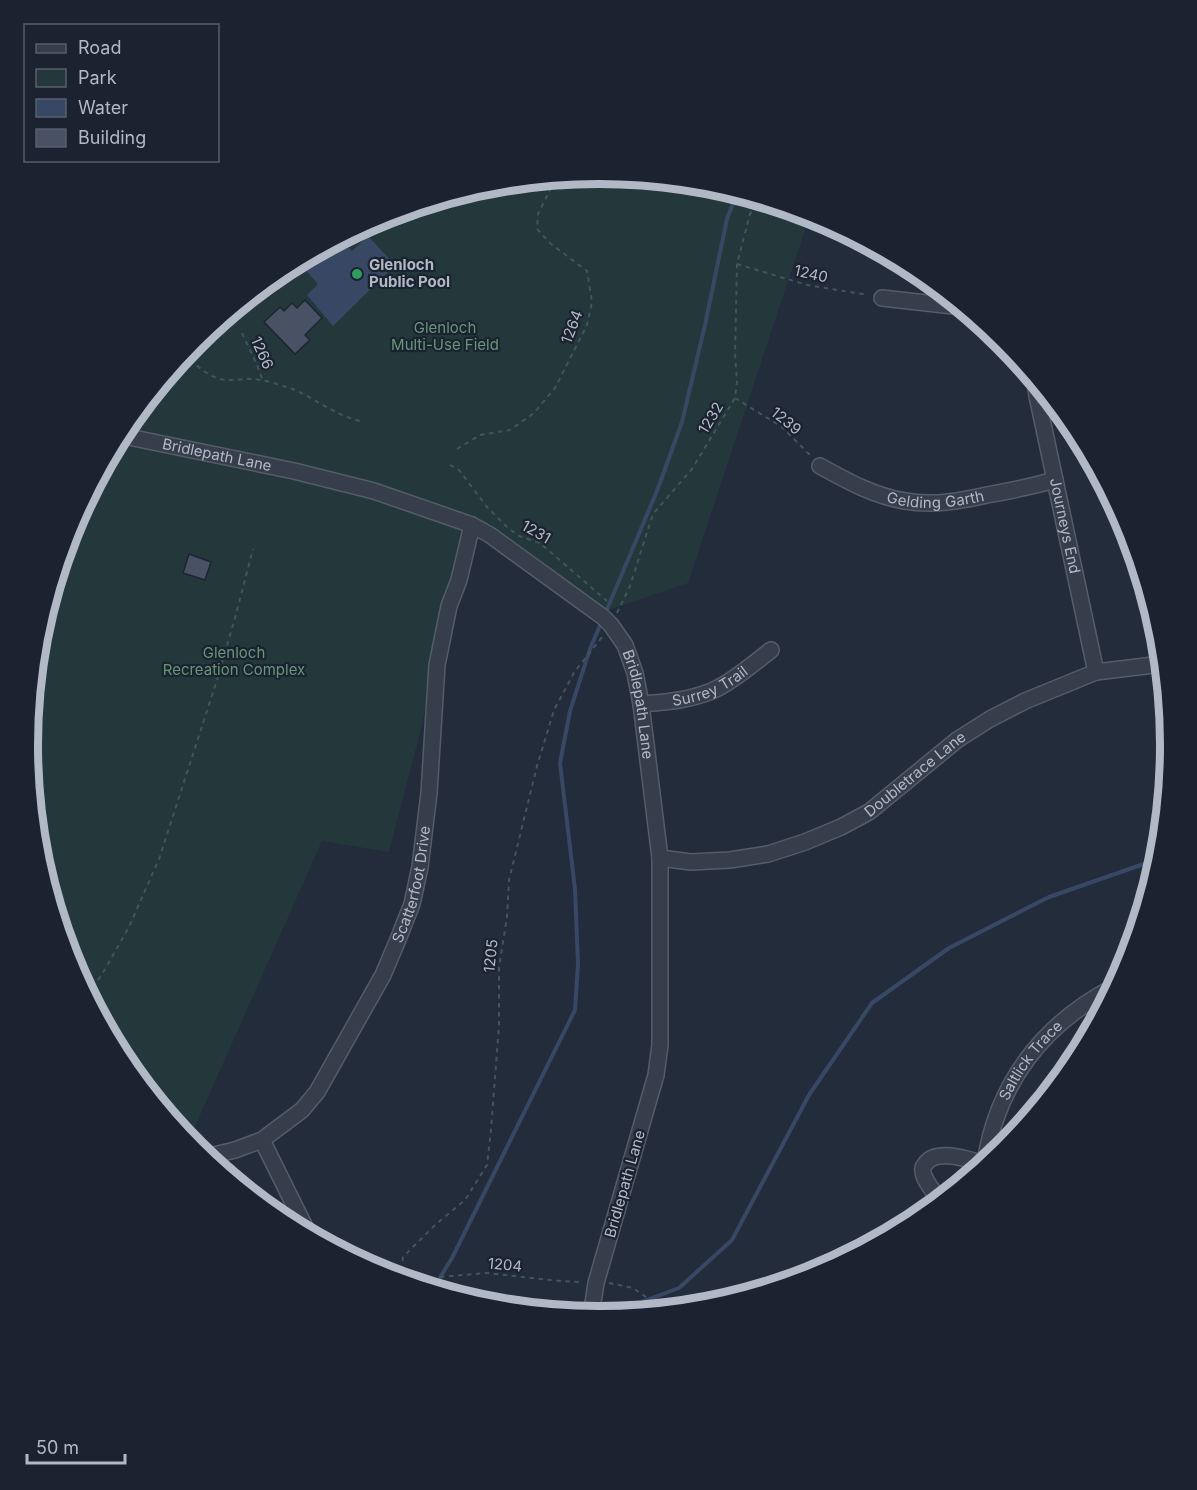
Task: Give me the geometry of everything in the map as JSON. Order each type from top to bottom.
[{"type":"street","points":[[882,298],[948,306]]},
{"type":"street","name":"Journeys End","points":[[1037,395],[1096,672]]},
{"type":"street","name":"Bridlepath Lane","points":[[130,437],[347,484],[404,500],[472,525],[490,535],[605,615],[625,645],[635,673],[641,704],[660,858],[660,1046],[656,1075],[596,1283],[593,1306]]},
{"type":"street","name":"Gelding Garth","points":[[820,466],[865,489],[918,503],[944,504],[1055,480]]},
{"type":"street","name":"Scatterfoot Drive","points":[[216,1155],[262,1140],[302,1110],[317,1092],[383,975],[412,904],[420,867],[429,793],[437,665],[449,606],[459,580],[472,525]]},
{"type":"street","name":"Surrey Trail","points":[[641,704],[695,696],[717,688],[771,650]]},
{"type":"street","name":"Doubletrace Lane","points":[[660,858],[691,862],[739,859],[778,851],[814,838],[841,827],[868,812],[957,740],[1025,701],[1096,672],[1154,665]]},
{"type":"street","name":"Saltlick Trace","points":[[988,1148],[992,1128],[1006,1093],[1036,1047],[1064,1020],[1102,993]]},
{"type":"street","points":[[262,1140],[302,1221]]},
{"type":"street","points":[[936,1193],[923,1174],[923,1167],[928,1160],[943,1155],[974,1161]]},
{"type":"path","name":"1264","points":[[457,449],[480,435],[510,430],[534,413],[555,388],[587,325],[592,302],[587,271],[551,244],[537,229],[538,214],[552,186]]},
{"type":"path","name":"1232","points":[[605,615],[630,586],[653,514],[692,470],[735,398],[737,264],[750,214],[755,206]]},
{"type":"path","name":"1240","points":[[737,264],[807,285],[882,298]]},
{"type":"path","name":"1266","points":[[242,333],[263,381]]},
{"type":"path","points":[[191,360],[203,372],[219,380],[250,379],[292,389],[348,418],[361,421]]},
{"type":"path","name":"1239","points":[[735,398],[782,427],[820,466]]},
{"type":"path","name":"1231","points":[[450,465],[459,470],[487,507],[507,528],[519,536],[540,543],[605,615]]},
{"type":"path","points":[[93,988],[129,927],[159,859],[217,680],[253,549]]},
{"type":"path","name":"1205","points":[[401,1270],[403,1257],[435,1225],[465,1200],[487,1165],[499,1025],[499,967],[507,917],[509,880],[537,766],[554,710],[605,615]]},
{"type":"path","name":"1204","points":[[434,1281],[440,1277],[486,1274],[586,1282]]},
{"type":"path","points":[[609,1283],[633,1288],[655,1303]]},
{"type":"green space","name":"Glenloch Recreation Complex","points":[[562,185],[635,185],[672,189],[744,203],[807,225],[688,583],[597,614],[468,524],[443,611],[421,729],[389,852],[322,841],[193,1132],[153,1087],[132,1057],[95,993],[80,960],[67,925],[48,854],[39,782],[39,708],[42,672],[48,636],[67,565],[95,497],[132,433],[153,403],[202,348],[229,323],[287,279],[350,242],[418,214],[453,203],[525,189]]},
{"type":"water","name":"Glenloch Public Pool","points":[[368,236],[395,265],[333,326],[307,295],[318,284],[304,268],[345,245],[352,251]]},
{"type":"building","points":[[305,300],[322,318],[305,335],[310,340],[295,354],[264,322],[280,307],[284,311],[292,303],[297,308]]},
{"type":"building","points":[[189,554],[211,562],[205,580],[183,573]]},
{"type":"waterway","points":[[605,614],[657,491],[682,422],[727,219],[734,201]]},
{"type":"waterway","points":[[437,1282],[452,1258],[575,1010],[578,964],[575,889],[560,763],[570,711],[590,649],[602,621]]},
{"type":"waterway","points":[[633,1305],[679,1288],[732,1240],[809,1095],[872,1003],[949,948],[1049,897],[1147,863]]},
{"type":"place","name":"Glenloch Public Pool","points":[[357,274]]},
{"type":"park label","name":"Glenloch Multi-Use Field","points":[[445,336]]}]
